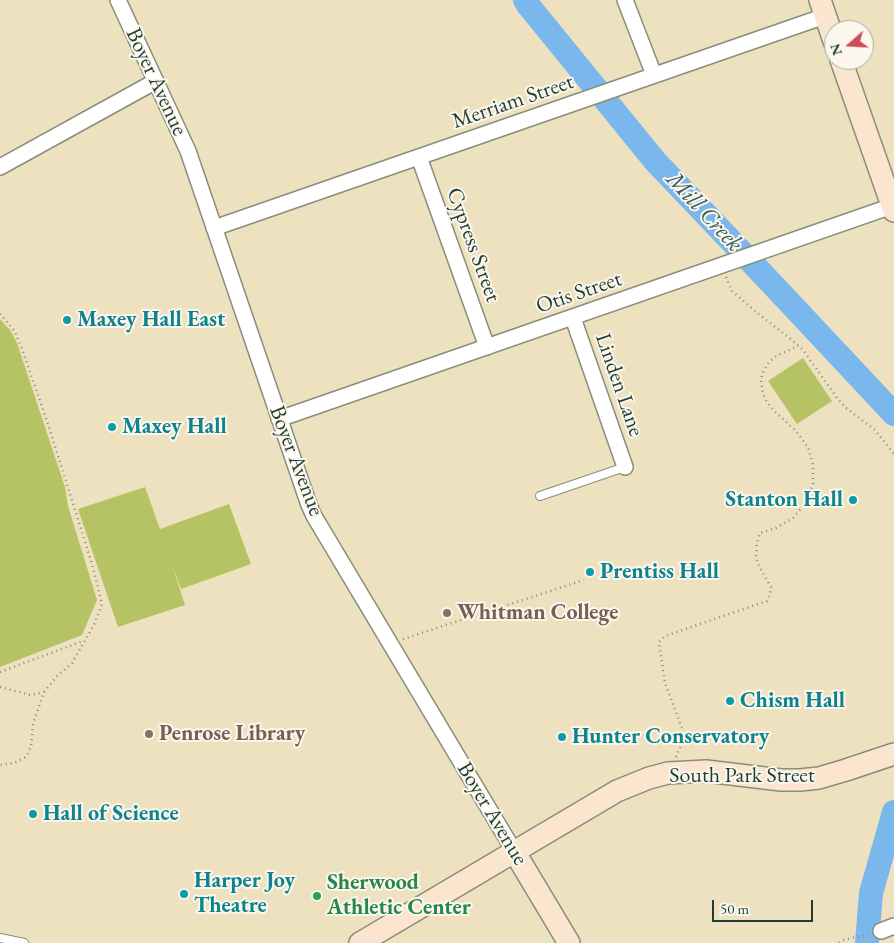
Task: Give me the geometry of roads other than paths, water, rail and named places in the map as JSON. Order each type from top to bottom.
[{"type":"street","name":"Boyer Avenue","points":[[118,0],[188,151],[314,516],[569,943]]},
{"type":"street","points":[[625,0],[654,75]]},
{"type":"street","points":[[822,8],[826,20]]},
{"type":"street","name":"Merriam Street","points":[[214,228],[613,90],[822,8]]},
{"type":"street","points":[[844,70],[893,209]]},
{"type":"street","points":[[0,167],[156,81]]},
{"type":"street","name":"Cypress Street","points":[[419,157],[487,347]]},
{"type":"street","name":"Otis Street","points":[[280,419],[764,251],[893,209]]},
{"type":"street","name":"Linden Lane","points":[[573,318],[625,467]]},
{"type":"street","name":"South Park Street","points":[[360,943],[617,791],[649,778],[668,773],[706,771],[781,780],[800,780],[834,774],[885,757]]},
{"type":"lane","points":[[540,496],[625,467]]},
{"type":"lane","points":[[0,938],[24,943]]},
{"type":"waterway","name":"Mill Creek","points":[[525,0],[655,161],[894,414]]},
{"type":"waterway","name":"Mill Creek","points":[[867,943],[871,893],[894,812]]},
{"type":"place","name":"Maxey Hall East","points":[[67,320]]},
{"type":"place","name":"Maxey Hall","points":[[112,427]]},
{"type":"place","name":"Stanton Hall","points":[[853,500]]},
{"type":"place","name":"Prentiss Hall","points":[[590,572]]},
{"type":"place","name":"Whitman College","points":[[447,613]]},
{"type":"place","name":"Chism Hall","points":[[730,701]]},
{"type":"place","name":"Penrose Library","points":[[149,734]]},
{"type":"place","name":"Hunter Conservatory","points":[[562,737]]},
{"type":"place","name":"Hall of Science","points":[[33,814]]},
{"type":"place","name":"Harper Joy Theatre","points":[[184,894]]},
{"type":"place","name":"Sherwood Athletic Center","points":[[317,896]]}]
